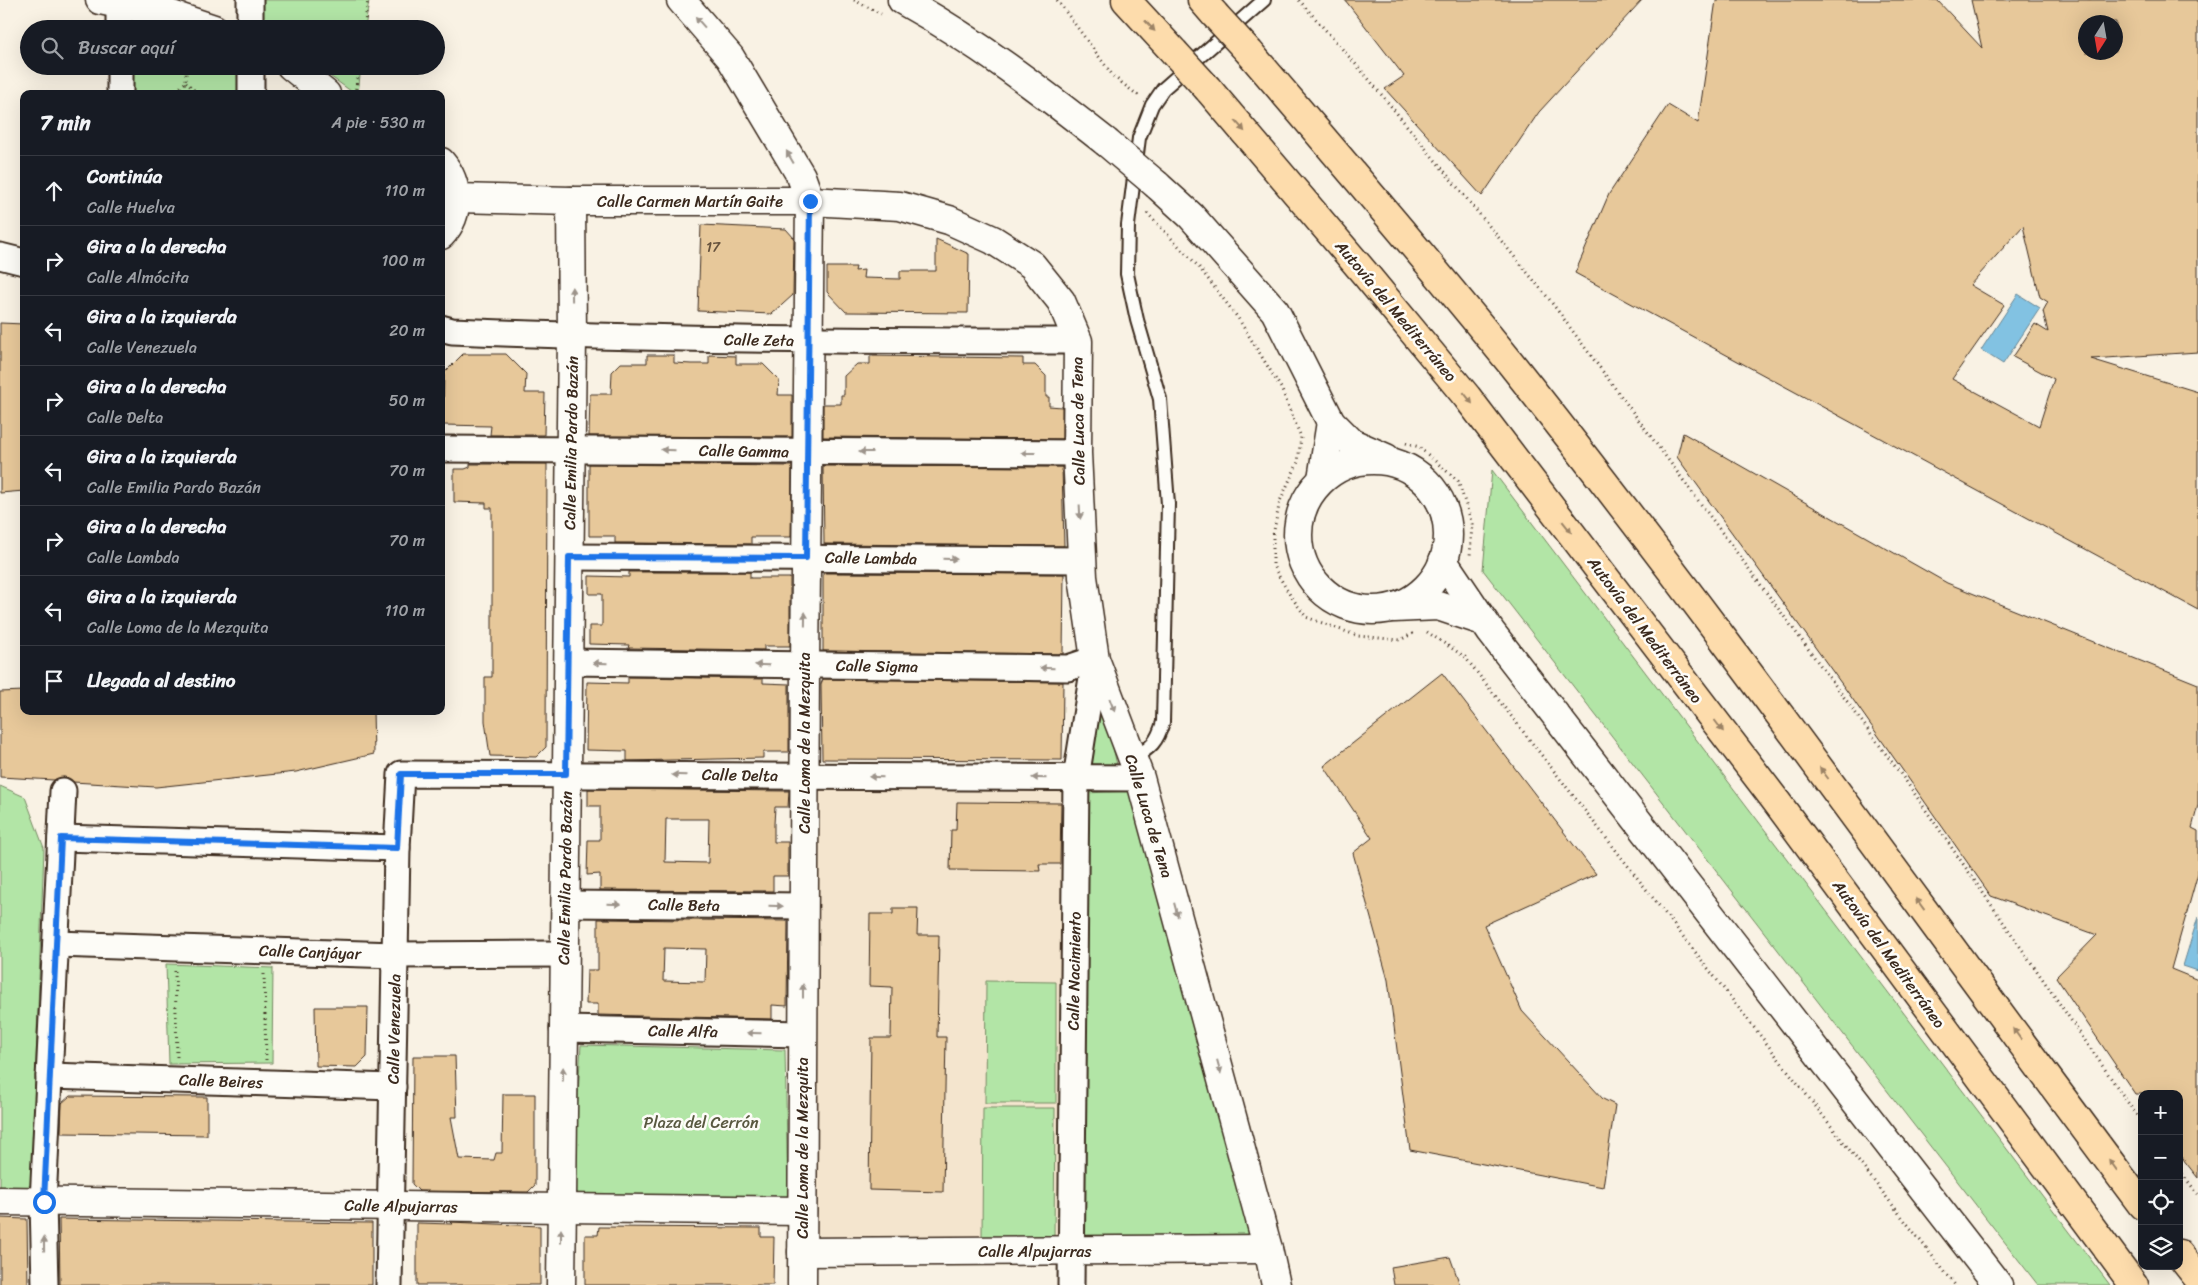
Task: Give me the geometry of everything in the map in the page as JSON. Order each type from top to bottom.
[{"type":"highway","name":"Autovía del Mediterráneo","points":[[1126,0],[1208,89],[1467,397],[1776,801],[2134,1285]]},
{"type":"highway","points":[[1208,7],[1250,53],[1410,240],[1510,363],[1820,768],[2138,1200]]},
{"type":"highway","points":[[2183,1259],[2198,1278]]},
{"type":"street","points":[[250,0],[250,20]]},
{"type":"street","points":[[681,0],[730,57],[801,176],[810,201]]},
{"type":"street","points":[[114,8],[169,14],[187,20]]},
{"type":"street","points":[[895,9],[959,33],[1036,86],[1157,185],[1190,216],[1275,311],[1331,422],[1352,443],[1401,453],[1436,495],[1446,516],[1448,539],[1443,561],[1431,582],[1413,598],[1391,608]]},
{"type":"street","points":[[120,75],[120,90]]},
{"type":"street","points":[[250,75],[251,90]]},
{"type":"street","points":[[302,75],[321,90]]},
{"type":"street","points":[[445,168],[452,179],[456,198],[454,215],[445,229]]},
{"type":"street","name":"Calle Carmen Martín Gaite","points":[[456,198],[571,201],[810,201],[900,206],[949,220],[993,240],[1032,265],[1061,302],[1078,341]]},
{"type":"street","name":"Calle Emilia Pardo Bazán","points":[[561,1285],[572,336],[571,201]]},
{"type":"street","name":"Calle Loma de la Mezquita","points":[[802,1285],[802,1034],[810,201]]},
{"type":"street","points":[[0,256],[20,261]]},
{"type":"street","name":"Calle Zeta","points":[[445,329],[452,332],[572,336],[809,341],[1078,341]]},
{"type":"street","name":"Calle Luca de Tena","points":[[1078,341],[1077,453],[1082,560],[1095,659],[1136,768],[1268,1249],[1276,1285]]},
{"type":"street","points":[[1322,479],[1331,422]]},
{"type":"street","name":"Calle Gamma","points":[[445,449],[570,448],[807,452],[1077,453]]},
{"type":"street","points":[[1401,453],[1381,460],[1360,460],[1340,467],[1322,479],[1306,498],[1298,522],[1298,546],[1306,570],[1321,590],[1342,603],[1366,610],[1438,606],[1483,621]]},
{"type":"street","name":"Calle Lambda","points":[[569,557],[1082,560]]},
{"type":"street","points":[[1443,561],[1483,621],[1998,1285]]},
{"type":"street","name":"Calle Sigma","points":[[568,662],[1068,668],[1095,659]]},
{"type":"street","name":"Calle Nacimiento","points":[[1071,1285],[1076,778],[1095,659]]},
{"type":"street","name":"Calle Delta","points":[[401,774],[1076,778],[1136,768]]},
{"type":"street","name":"Calle Venezuela","points":[[390,1285],[397,848],[401,774]]},
{"type":"street","points":[[45,1285],[44,1202],[63,791]]},
{"type":"street","points":[[61,838],[397,848]]},
{"type":"street","name":"Calle Beta","points":[[565,904],[803,906]]},
{"type":"street","name":"Calle Canjáyar","points":[[56,944],[395,955],[564,954]]},
{"type":"street","name":"Calle Alfa","points":[[563,1029],[802,1034]]},
{"type":"street","name":"Calle Beires","points":[[49,1076],[392,1087]]},
{"type":"street","name":"Calle Alpujarras","points":[[0,1201],[802,1211]]},
{"type":"street","name":"Calle Alpujarras","points":[[802,1252],[1268,1249]]},
{"type":"lane","points":[[1136,768],[1158,739],[1163,722],[1168,504],[1160,399],[1136,320],[1126,274],[1128,225],[1140,138],[1152,105],[1163,89],[1264,0]]},
{"type":"path","points":[[365,20],[368,0]]},
{"type":"path","points":[[854,0],[895,9]]},
{"type":"path","points":[[1057,0],[1114,77],[1152,105]]},
{"type":"path","points":[[1299,0],[1367,77],[1555,307],[1903,778],[2138,1117]]},
{"type":"path","points":[[186,75],[186,82],[194,90]]},
{"type":"path","points":[[356,90],[358,75]]},
{"type":"path","points":[[177,90],[186,82]]},
{"type":"path","points":[[1146,212],[1198,266],[1238,318],[1281,388],[1301,437],[1298,462],[1280,501],[1273,535],[1273,566],[1290,595],[1306,617],[1358,636],[1400,640],[1428,627]]},
{"type":"path","points":[[1401,453],[1418,447],[1458,482],[1472,524],[1470,565]]},
{"type":"path","points":[[1424,629],[1466,657],[1955,1285]]},
{"type":"path","points":[[175,948],[177,1080]]},
{"type":"path","points":[[263,950],[267,1083]]},
{"type":"path","points":[[2183,1175],[2198,1194]]},
{"type":"shaded area","points":[[804,776],[1076,778],[1071,1250],[802,1252]]},
{"type":"green space","points":[[263,0],[369,0],[366,20],[263,20]]},
{"type":"green space","points":[[133,75],[238,75],[238,90],[133,90]]},
{"type":"green space","points":[[329,75],[360,75],[358,90],[349,90]]},
{"type":"green space","points":[[1492,470],[2110,1285],[2038,1285],[1483,570]]},
{"type":"green space","points":[[1099,686],[1117,765],[1086,768]]},
{"type":"green space","points":[[0,786],[25,797],[44,848],[31,1193],[0,1192]]},
{"type":"green space","points":[[1133,791],[1255,1242],[1078,1246],[1085,793]]},
{"type":"green space","points":[[166,964],[273,968],[272,1063],[169,1064]]},
{"type":"green space","points":[[986,981],[1056,982],[1056,1103],[985,1103]]},
{"type":"green space","name":"Plaza del Cerrón","points":[[581,1045],[785,1050],[788,1198],[572,1195]]},
{"type":"green space","points":[[983,1108],[1055,1108],[1054,1238],[982,1237]]},
{"type":"water","points":[[2018,294],[2040,308],[2003,364],[1981,350]]},
{"type":"water","points":[[2198,917],[2198,971],[2183,966]]},
{"type":"building","points":[[1345,0],[1642,0],[1539,112],[1482,196],[1385,89],[1404,76]]},
{"type":"building","points":[[1716,0],[1937,0],[1982,48],[1971,0],[2198,0],[2198,352],[2091,359],[2198,392],[2198,610],[1575,273],[1609,194],[1668,105],[1698,123]],"holes":[[[2023,226],[2040,297],[2048,302],[2043,311],[2048,332],[2035,324],[2013,357],[2054,379],[2039,426],[1952,379],[2004,305],[1970,285]]]},
{"type":"building","points":[[701,225],[786,229],[794,238],[793,295],[772,314],[698,311]]},
{"type":"building","points":[[936,239],[969,254],[968,313],[846,312],[827,292],[827,267],[856,267],[855,271],[864,270],[863,278],[900,279],[900,271],[936,271]]},
{"type":"building","points":[[0,323],[20,324],[20,491],[0,493]]},
{"type":"building","points":[[463,354],[506,354],[526,374],[525,393],[545,393],[544,435],[490,435],[491,426],[445,425],[445,372]]},
{"type":"building","points":[[647,355],[674,355],[674,363],[691,364],[709,364],[709,355],[736,356],[736,364],[763,364],[779,380],[778,395],[792,395],[792,437],[589,436],[590,394],[611,394],[612,372],[621,363],[647,363]]},
{"type":"building","points":[[870,356],[1023,358],[1023,365],[1035,365],[1046,376],[1046,397],[1049,397],[1049,406],[1062,407],[1062,439],[823,437],[823,404],[841,404],[841,395],[844,395],[844,376],[857,364],[870,364]]},
{"type":"building","points":[[1683,433],[1947,583],[2198,684],[2198,805],[2192,828],[2198,831],[2198,873],[2171,969],[2198,980],[2198,1178],[2183,1159],[2183,1090],[2138,1090],[2138,1094],[2135,1094],[2056,977],[2097,935],[1991,896],[1849,694],[1677,457]]},
{"type":"building","points":[[470,464],[547,464],[546,747],[536,757],[490,756],[485,721],[485,677],[492,677],[492,508],[486,508],[486,503],[454,502],[454,469],[465,469],[470,467]]},
{"type":"building","points":[[589,464],[792,466],[791,537],[751,537],[751,544],[615,543],[615,536],[589,536]]},
{"type":"building","points":[[823,466],[1062,467],[1064,546],[824,544]]},
{"type":"building","points":[[629,572],[750,572],[750,578],[790,578],[790,646],[764,646],[764,650],[628,648],[629,645],[589,644],[589,626],[602,626],[602,594],[589,594],[589,576],[629,577]]},
{"type":"building","points":[[823,573],[1064,574],[1063,654],[823,651]]},
{"type":"building","points":[[1442,673],[1596,874],[1484,925],[1522,1011],[1603,1099],[1615,1105],[1603,1187],[1410,1150],[1388,980],[1353,853],[1372,838],[1324,766]]},
{"type":"building","points":[[628,677],[763,679],[763,683],[789,684],[789,752],[763,752],[763,758],[627,761],[627,751],[586,750],[587,682],[628,683]]},
{"type":"building","points":[[823,679],[1063,682],[1062,760],[822,759],[821,684]]},
{"type":"building","points":[[20,691],[20,715],[373,715],[374,754],[296,772],[156,787],[73,782],[64,777],[54,780],[0,777],[0,692]]},
{"type":"building","points":[[588,789],[789,791],[788,807],[775,807],[774,824],[774,842],[788,842],[788,876],[773,876],[773,891],[600,890],[600,874],[587,875],[588,840],[600,840],[600,806],[588,806]],"holes":[[[666,819],[709,819],[708,863],[665,862]]]},
{"type":"building","points":[[957,802],[1061,803],[1060,864],[1039,864],[1040,871],[950,870],[951,830],[956,830]]},
{"type":"building","points":[[893,908],[918,908],[917,935],[939,935],[937,1037],[946,1037],[943,1192],[869,1190],[871,1038],[891,1038],[892,987],[869,986],[870,914],[893,914]]},
{"type":"building","points":[[598,919],[788,921],[787,1006],[772,1005],[772,1019],[598,1015],[598,1004],[586,1004],[587,970],[598,970]],"holes":[[[664,948],[706,949],[705,982],[663,981]]]},
{"type":"building","points":[[315,1007],[368,1007],[367,1057],[357,1067],[316,1066]]},
{"type":"building","points":[[413,1056],[455,1056],[457,1117],[451,1117],[459,1159],[494,1160],[496,1153],[502,1153],[503,1094],[535,1094],[535,1185],[528,1192],[419,1191],[412,1184]]},
{"type":"building","points":[[70,1096],[207,1097],[207,1135],[61,1133],[62,1103]]},
{"type":"building","points":[[0,1218],[27,1219],[28,1285],[0,1285]]},
{"type":"building","points":[[59,1219],[372,1223],[372,1285],[60,1285]]},
{"type":"building","points":[[451,1222],[540,1226],[540,1285],[417,1285],[417,1223],[453,1224]]},
{"type":"building","points":[[599,1227],[761,1228],[761,1237],[774,1237],[773,1285],[585,1285],[585,1235],[598,1235]]},
{"type":"building","points":[[1450,1257],[1460,1285],[1394,1285],[1391,1267]]},
{"type":"route","points":[[44,1202],[61,838],[397,848],[401,774],[566,774],[569,557],[806,558],[810,201]]}]
